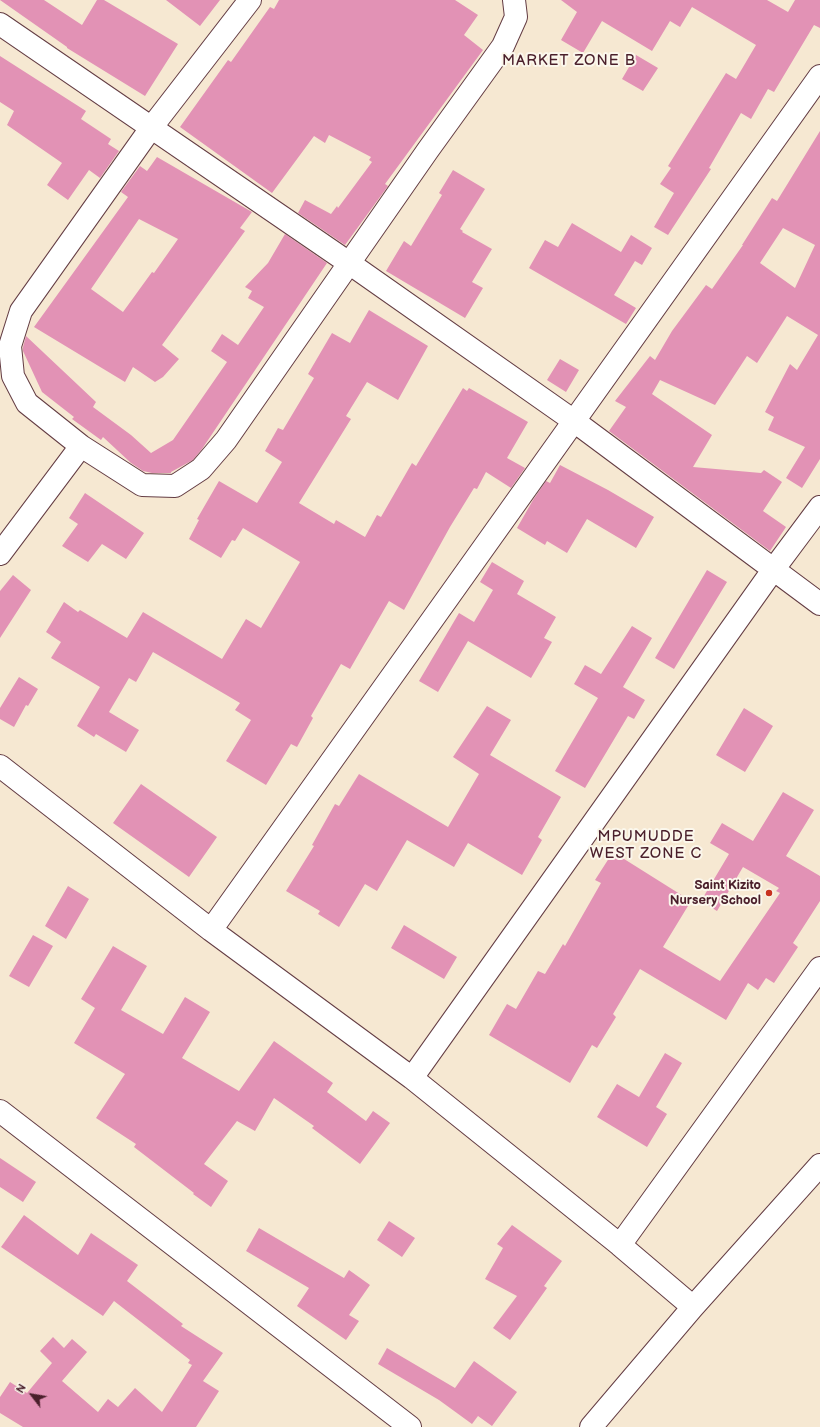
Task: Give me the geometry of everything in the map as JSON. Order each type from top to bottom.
[{"type":"street","points":[[250,0],[151,128],[21,311],[10,346],[13,376],[28,403],[81,446],[142,484],[174,486],[201,469],[226,440],[503,46],[516,17],[514,0]]},
{"type":"street","points":[[0,24],[349,263],[574,422],[820,604]]},
{"type":"street","points":[[212,930],[820,76]]},
{"type":"street","points":[[0,554],[81,446]]},
{"type":"street","points":[[412,1078],[773,570],[820,507]]},
{"type":"street","points":[[0,766],[212,930],[412,1078],[620,1245],[693,1307]]},
{"type":"street","points":[[620,1245],[820,968]]},
{"type":"street","points":[[0,1111],[410,1427]]},
{"type":"street","points":[[591,1427],[693,1307],[820,1165]]},
{"type":"building","points":[[0,0],[44,0],[82,25],[97,0],[104,0],[178,44],[145,96],[67,48]]},
{"type":"building","points":[[166,0],[220,0],[200,26]]},
{"type":"building","points":[[279,0],[455,0],[478,15],[464,35],[483,50],[385,184],[388,186],[345,245],[298,213],[305,200],[331,214],[337,206],[338,208],[372,162],[369,160],[371,157],[329,135],[325,143],[314,136],[272,193],[180,127],[228,60],[231,62],[270,7],[274,9]]},
{"type":"building","points":[[561,0],[767,0],[788,12],[795,0],[820,0],[820,28],[814,25],[774,92],[768,89],[751,119],[741,113],[709,168],[711,169],[668,235],[654,227],[674,193],[660,184],[671,168],[668,166],[726,73],[736,79],[756,45],[692,7],[680,27],[670,21],[652,51],[602,21],[583,53],[561,40],[577,12]]},
{"type":"building","points":[[636,55],[658,68],[643,91],[622,79]]},
{"type":"building","points":[[0,56],[86,111],[81,119],[111,139],[108,144],[119,151],[100,178],[89,170],[68,200],[47,185],[62,163],[7,125],[14,111],[0,102]]},
{"type":"building","points":[[820,131],[820,459],[802,488],[786,478],[805,447],[768,430],[774,417],[765,412],[790,364],[797,370],[818,335],[787,316],[757,363],[747,356],[715,405],[660,380],[652,394],[712,435],[693,467],[761,473],[764,470],[782,482],[763,511],[786,527],[770,551],[609,431],[626,407],[615,401],[650,356],[655,360],[672,331],[706,285],[712,289],[743,245],[772,198],[777,201]],"holes":[[[783,228],[815,245],[795,288],[760,263]]]},
{"type":"building","points":[[157,157],[252,212],[240,228],[245,231],[162,345],[179,359],[163,377],[155,382],[133,367],[125,382],[34,327],[128,197],[121,192],[140,166],[147,171]],"holes":[[[139,219],[178,239],[154,273],[152,272],[123,312],[91,289]]]},
{"type":"building","points":[[453,170],[485,189],[460,229],[463,231],[462,232],[492,249],[472,282],[483,288],[465,318],[386,271],[404,241],[411,246],[442,195],[439,193]]},
{"type":"building","points":[[572,223],[621,252],[631,235],[652,248],[642,265],[635,261],[614,295],[636,308],[626,324],[529,268],[545,240],[558,247]]},
{"type":"building","points":[[285,234],[327,263],[202,449],[193,460],[171,473],[152,473],[143,471],[131,463],[103,437],[101,440],[72,419],[74,417],[42,392],[23,351],[26,336],[96,402],[93,407],[131,435],[151,453],[173,440],[227,362],[211,351],[222,334],[238,345],[264,307],[248,298],[252,291],[245,287],[268,263]]},
{"type":"building","points":[[369,310],[428,346],[398,400],[367,382],[346,416],[351,419],[299,503],[334,524],[336,520],[365,537],[377,515],[381,517],[412,463],[416,466],[463,388],[467,391],[469,388],[528,422],[507,458],[525,468],[511,488],[486,472],[477,489],[474,488],[450,527],[404,610],[389,601],[350,669],[341,664],[311,716],[313,718],[297,747],[291,744],[266,785],[226,761],[251,720],[235,710],[240,703],[153,652],[136,682],[129,678],[109,712],[139,730],[126,752],[96,734],[94,737],[77,726],[100,687],[51,658],[61,642],[46,632],[64,602],[78,612],[80,610],[127,638],[143,612],[222,659],[246,619],[261,628],[300,562],[243,528],[235,541],[232,540],[221,558],[189,539],[199,520],[197,519],[219,481],[257,503],[282,462],[265,451],[278,428],[283,430],[314,378],[308,374],[332,333],[350,343]]},
{"type":"building","points":[[560,359],[579,370],[566,392],[547,380]]},
{"type":"building","points":[[560,465],[608,490],[654,517],[636,548],[587,519],[567,553],[547,541],[545,545],[517,528],[533,500],[546,481],[550,483]]},
{"type":"building","points":[[85,493],[144,533],[126,559],[102,544],[88,562],[62,546],[78,524],[69,518]]},
{"type":"building","points":[[492,562],[524,581],[517,594],[556,617],[544,638],[552,642],[531,678],[468,641],[438,692],[419,681],[459,613],[474,622],[493,590],[480,582]]},
{"type":"building","points":[[707,570],[727,582],[674,669],[655,658]]},
{"type":"building","points":[[13,575],[31,590],[0,638],[0,591]]},
{"type":"building","points":[[632,626],[652,638],[623,687],[645,700],[634,719],[628,716],[585,788],[555,771],[598,698],[574,684],[585,665],[601,674]]},
{"type":"building","points":[[19,677],[38,689],[28,706],[26,705],[14,727],[0,719],[0,708]]},
{"type":"building","points":[[487,706],[511,720],[490,755],[561,797],[538,837],[542,840],[522,875],[468,843],[454,867],[407,840],[377,891],[365,884],[339,927],[318,914],[320,911],[286,891],[314,846],[312,845],[335,804],[339,806],[359,774],[448,827],[479,774],[453,757]]},
{"type":"building","points":[[744,708],[773,726],[745,772],[716,755]]},
{"type":"building","points":[[141,784],[217,837],[189,877],[113,823]]},
{"type":"building","points":[[783,792],[814,810],[786,856],[820,876],[820,901],[793,943],[798,947],[774,983],[766,978],[758,990],[748,983],[726,1020],[640,969],[613,1014],[616,1017],[597,1048],[592,1045],[570,1083],[489,1035],[507,1004],[516,1009],[538,971],[545,974],[563,944],[565,946],[601,883],[595,880],[613,852],[691,901],[663,947],[720,981],[780,893],[776,891],[779,888],[743,867],[717,911],[701,901],[729,854],[710,843],[722,823],[753,841]]},
{"type":"building","points":[[68,886],[89,899],[66,939],[45,926]]},
{"type":"building","points":[[404,925],[457,957],[444,979],[391,948]]},
{"type":"building","points":[[33,935],[53,946],[29,987],[9,976]]},
{"type":"building","points":[[113,946],[147,966],[121,1010],[163,1034],[185,997],[210,1012],[182,1058],[239,1091],[274,1041],[333,1083],[327,1092],[366,1121],[373,1111],[390,1123],[360,1164],[312,1128],[314,1126],[274,1098],[255,1131],[237,1121],[204,1164],[228,1181],[211,1207],[134,1147],[136,1144],[96,1118],[125,1074],[74,1043],[95,1008],[81,999]]},
{"type":"building","points":[[665,1053],[682,1063],[656,1107],[667,1114],[647,1147],[597,1117],[617,1084],[639,1097]]},
{"type":"building","points":[[0,1158],[36,1182],[23,1202],[0,1187]]},
{"type":"building","points":[[24,1215],[78,1255],[91,1233],[138,1265],[127,1281],[183,1324],[181,1326],[223,1353],[203,1381],[219,1391],[196,1427],[23,1427],[0,1413],[0,1397],[10,1382],[27,1393],[52,1363],[40,1351],[53,1337],[64,1348],[72,1339],[87,1352],[62,1381],[98,1412],[108,1399],[118,1407],[135,1388],[162,1412],[192,1365],[188,1363],[190,1360],[114,1301],[103,1316],[1,1247]]},
{"type":"building","points":[[389,1221],[415,1238],[402,1257],[377,1240]]},
{"type":"building","points":[[512,1225],[562,1261],[544,1286],[547,1288],[510,1340],[493,1328],[517,1296],[485,1279],[503,1248],[497,1244]]},
{"type":"building","points":[[259,1228],[344,1278],[349,1270],[370,1285],[349,1315],[359,1321],[346,1340],[297,1306],[309,1288],[246,1251]]},
{"type":"building","points":[[387,1348],[455,1388],[474,1361],[517,1392],[492,1426],[478,1416],[472,1424],[439,1400],[378,1364]]},
{"type":"place","name":"Saint Kizito Nursery School","points":[[769,893]]},
{"type":"district","name":"MARKET ZONE B","points":[[569,61]]},
{"type":"district","name":"MPUMUDDE WEST ZONE C","points":[[646,846]]}]
